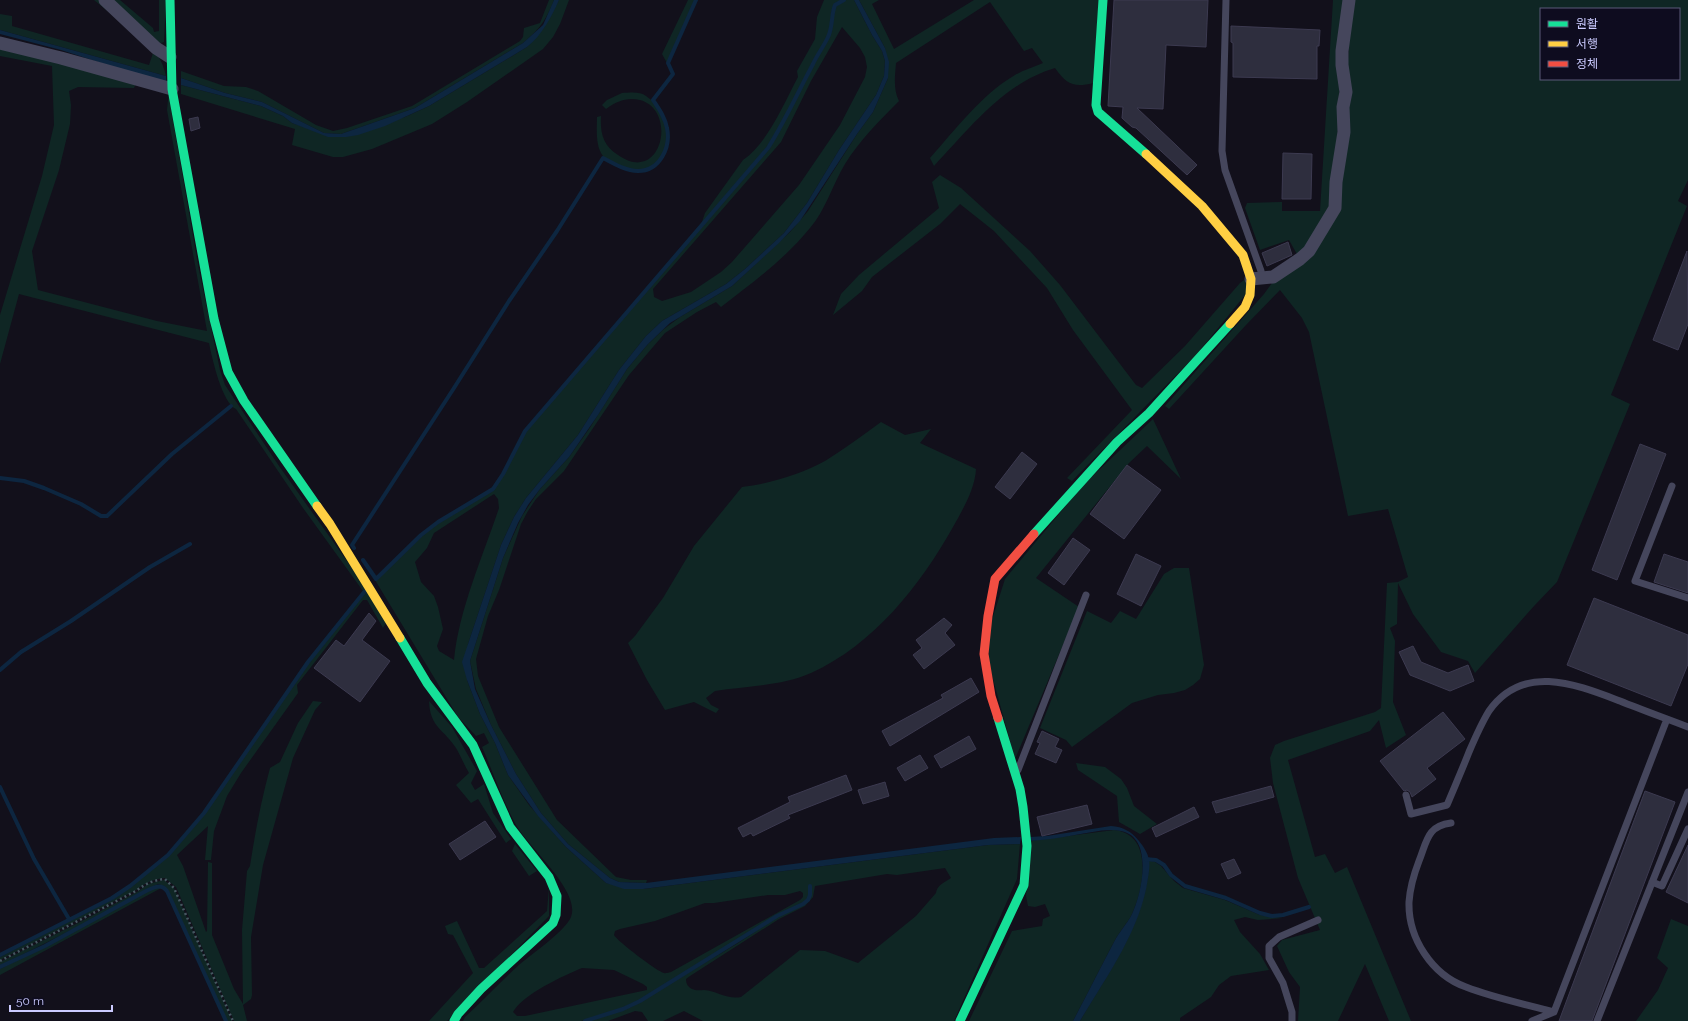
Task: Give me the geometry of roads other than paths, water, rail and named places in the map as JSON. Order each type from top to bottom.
[{"type":"street","points":[[105,0],[156,48],[170,57]]},
{"type":"street","points":[[170,0],[170,57],[172,89],[214,319],[220,348],[228,372],[244,402],[330,524],[427,683],[473,745],[510,827],[549,876],[557,896],[556,915],[553,923],[528,948],[481,989],[458,1014],[454,1021]]},
{"type":"street","points":[[1103,0],[1096,105],[1098,112],[1161,168],[1218,224],[1243,255],[1257,279]]},
{"type":"street","points":[[1257,279],[1273,277],[1309,251],[1335,208],[1336,182],[1344,132],[1343,115],[1346,92],[1342,65],[1342,51],[1349,0]]},
{"type":"street","points":[[0,43],[172,89]]},
{"type":"street","points":[[960,1021],[1024,885],[1027,846],[1020,789],[991,696],[984,654],[987,622],[996,579],[1052,512],[1117,442],[1149,413],[1245,307],[1257,279]]},
{"type":"lane","points":[[1226,0],[1222,151],[1225,170],[1261,271],[1257,279]]},
{"type":"lane","points":[[1672,486],[1635,581],[1688,598]]},
{"type":"lane","points":[[1016,778],[1086,595]]},
{"type":"lane","points":[[1406,795],[1411,814],[1447,805],[1483,721],[1499,700],[1520,686],[1541,681],[1568,683],[1688,727]]},
{"type":"lane","points":[[1532,1021],[1554,1012],[1667,719]]},
{"type":"lane","points":[[1597,1021],[1688,792]]},
{"type":"lane","points":[[1451,823],[1440,824],[1431,831],[1410,888],[1410,918],[1420,947],[1428,960],[1439,971],[1465,987],[1554,1012]]},
{"type":"lane","points":[[1652,882],[1662,886],[1688,829]]},
{"type":"lane","points":[[1292,1021],[1292,1012],[1284,983],[1269,958],[1269,946],[1279,937],[1318,920]]},
{"type":"water","points":[[554,0],[559,0],[549,20],[542,32],[527,47],[429,106],[385,126],[358,135],[328,137],[292,123],[283,116],[261,106],[181,85],[181,78],[225,93],[262,102],[324,133],[341,134],[415,108],[523,43],[543,25]]},
{"type":"water","points":[[854,0],[859,0],[885,48],[889,62],[888,78],[873,112],[800,221],[779,243],[732,286],[670,323],[648,344],[627,369],[569,457],[540,489],[528,505],[518,523],[503,558],[470,661],[475,689],[491,725],[516,774],[541,813],[568,844],[610,878],[619,882],[646,883],[994,838],[1021,837],[1020,844],[988,845],[643,889],[624,889],[606,883],[566,847],[538,816],[508,775],[495,743],[480,714],[462,662],[501,545],[514,517],[526,498],[578,435],[619,370],[646,336],[662,321],[726,284],[745,269],[784,233],[807,203],[839,150],[876,95],[884,76],[885,61],[882,51]]},
{"type":"water","points":[[0,30],[166,76],[166,84],[61,50],[0,34]]},
{"type":"water","points":[[1111,826],[1119,827],[1130,832],[1142,845],[1149,860],[1148,878],[1138,916],[1121,952],[1080,1021],[1073,1021],[1116,938],[1128,921],[1136,905],[1142,880],[1142,854],[1138,844],[1131,835],[1115,830],[1104,830],[1030,841],[1030,837],[1047,836]]},
{"type":"waterway","points":[[354,548],[352,545],[603,158],[616,165],[638,171],[646,170],[652,167],[662,157],[667,143],[667,128],[660,110],[653,100],[673,74],[668,63],[696,0]]},
{"type":"waterway","points":[[363,560],[376,579],[421,535],[438,522],[493,489],[503,474],[525,431],[768,148],[825,44],[831,29],[835,5],[844,0]]},
{"type":"waterway","points":[[0,478],[24,481],[44,488],[81,504],[101,516],[107,516],[172,454],[231,406]]},
{"type":"waterway","points":[[0,670],[21,652],[71,621],[150,567],[190,544]]},
{"type":"waterway","points":[[0,955],[112,898],[130,886],[168,855],[204,813],[308,662],[365,591]]},
{"type":"waterway","points":[[0,787],[34,859],[69,919]]},
{"type":"waterway","points":[[1145,859],[1156,860],[1164,865],[1171,875],[1185,886],[1226,898],[1260,913],[1272,916],[1283,915],[1309,907]]},
{"type":"waterway","points":[[0,967],[45,946],[146,891],[160,886],[167,891],[226,1021]]},
{"type":"waterway","points":[[585,1021],[623,1009],[640,1001],[777,916],[803,904],[808,900],[810,895],[810,886]]}]
